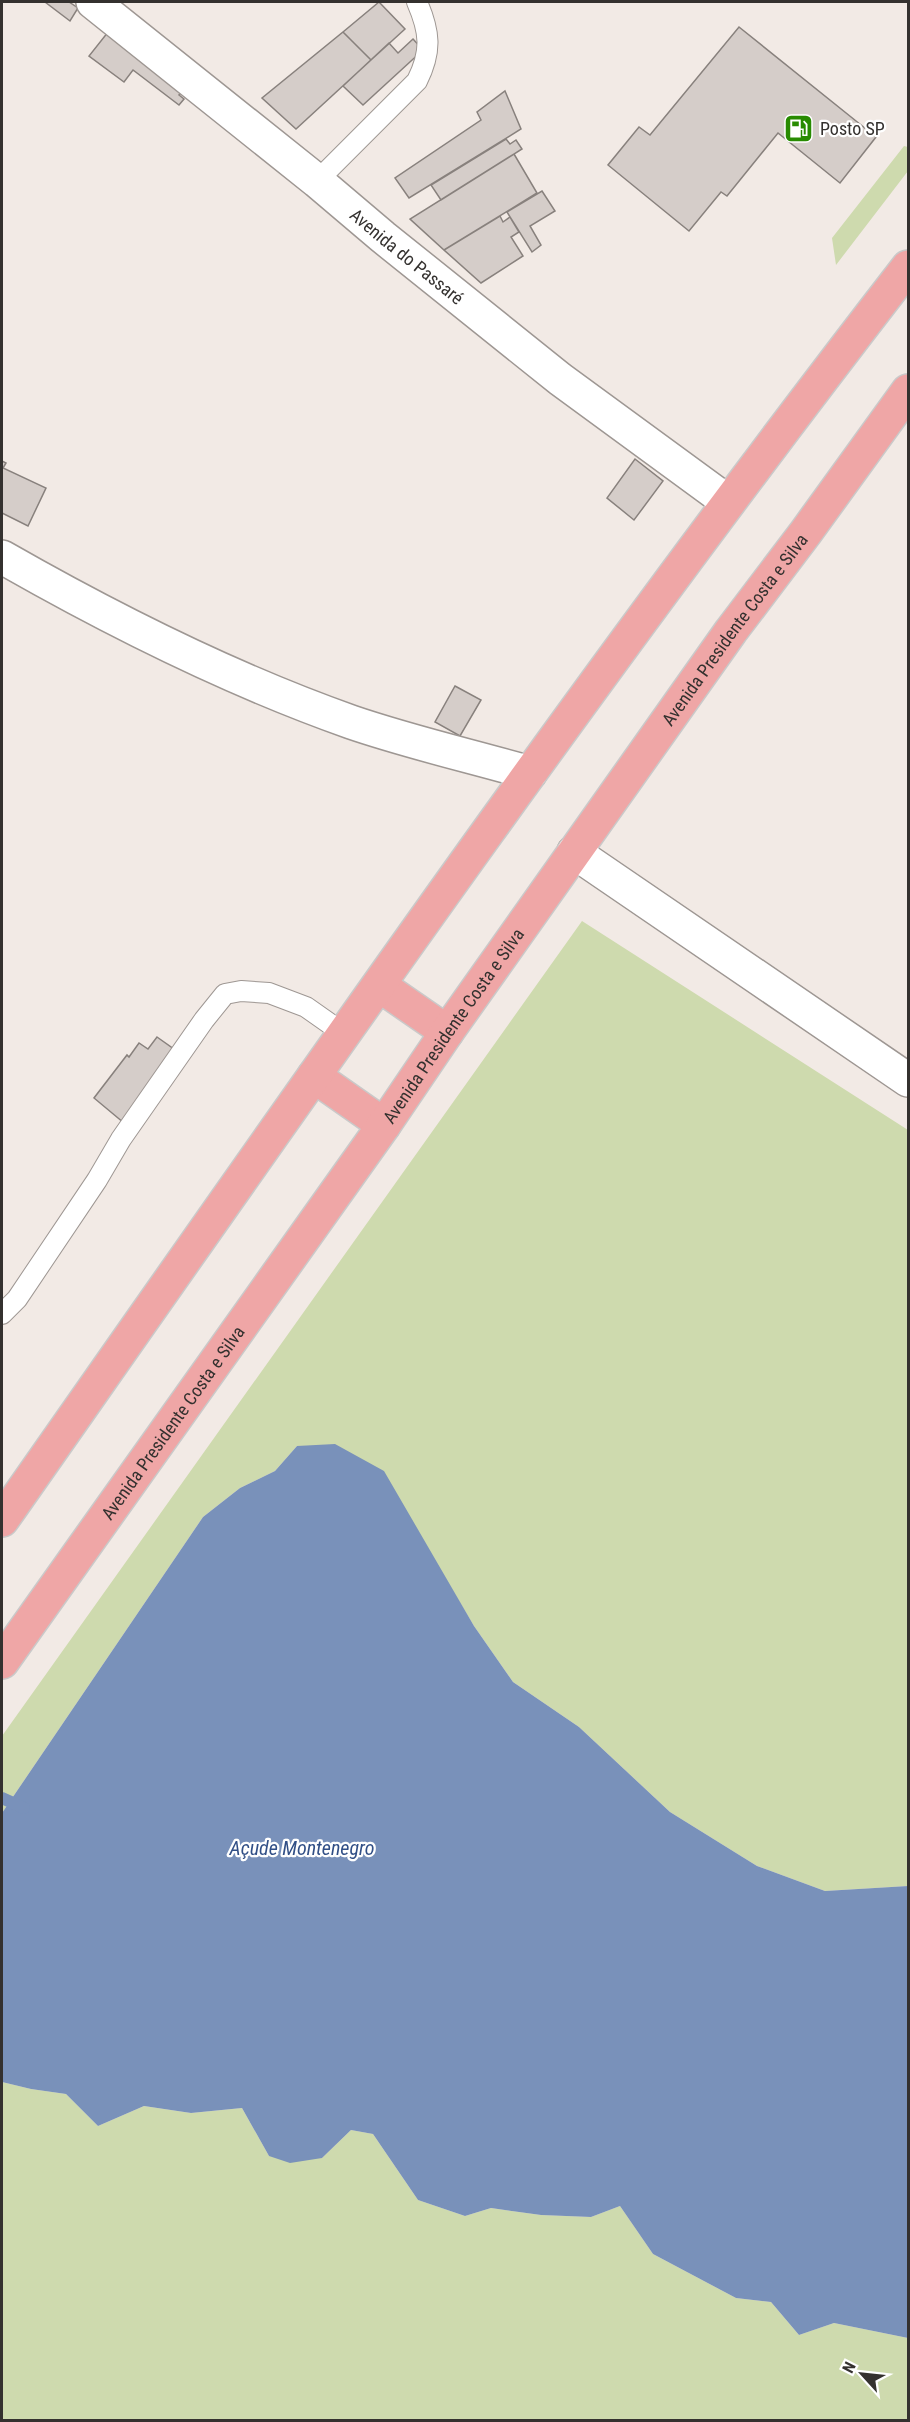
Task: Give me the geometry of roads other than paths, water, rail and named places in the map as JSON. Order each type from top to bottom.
[{"type":"main road","points":[[2,1520],[343,1033],[530,773],[728,502],[909,267]]},
{"type":"main road","name":"Avenida Presidente Costa e Silva","points":[[2,1662],[384,1125],[447,1032],[731,631],[909,391]]},
{"type":"main road","points":[[379,985],[447,1032]]},
{"type":"main road","points":[[314,1076],[384,1125]]},
{"type":"street","name":"Avenida do Passaré","points":[[93,2],[560,380],[728,502]]},
{"type":"street","points":[[2,556],[112,618],[220,671],[353,723],[530,773]]},
{"type":"street","points":[[574,852],[909,1080]]},
{"type":"lane","points":[[317,181],[417,81],[427,61],[429,37],[417,2]]},
{"type":"lane","points":[[2,1314],[17,1299],[97,1180],[121,1139],[204,1020],[225,994],[241,991],[269,993],[306,1007],[343,1033]]},
{"type":"water","name":"Açude Montenegro","points":[[335,1444],[384,1471],[474,1626],[513,1682],[579,1727],[670,1812],[757,1866],[825,1891],[908,1886],[908,2338],[834,2323],[799,2335],[771,2302],[736,2298],[653,2254],[620,2206],[591,2217],[541,2215],[491,2208],[465,2216],[418,2200],[373,2134],[351,2130],[322,2158],[290,2163],[269,2156],[242,2108],[191,2113],[144,2106],[98,2126],[66,2094],[2,2082],[2,1813],[203,1517],[240,1488],[275,1471],[297,1446]]},
{"type":"waterway","points":[[2,1798],[24,1808]]},
{"type":"place","name":"Posto SP","points":[[799,128]]}]
